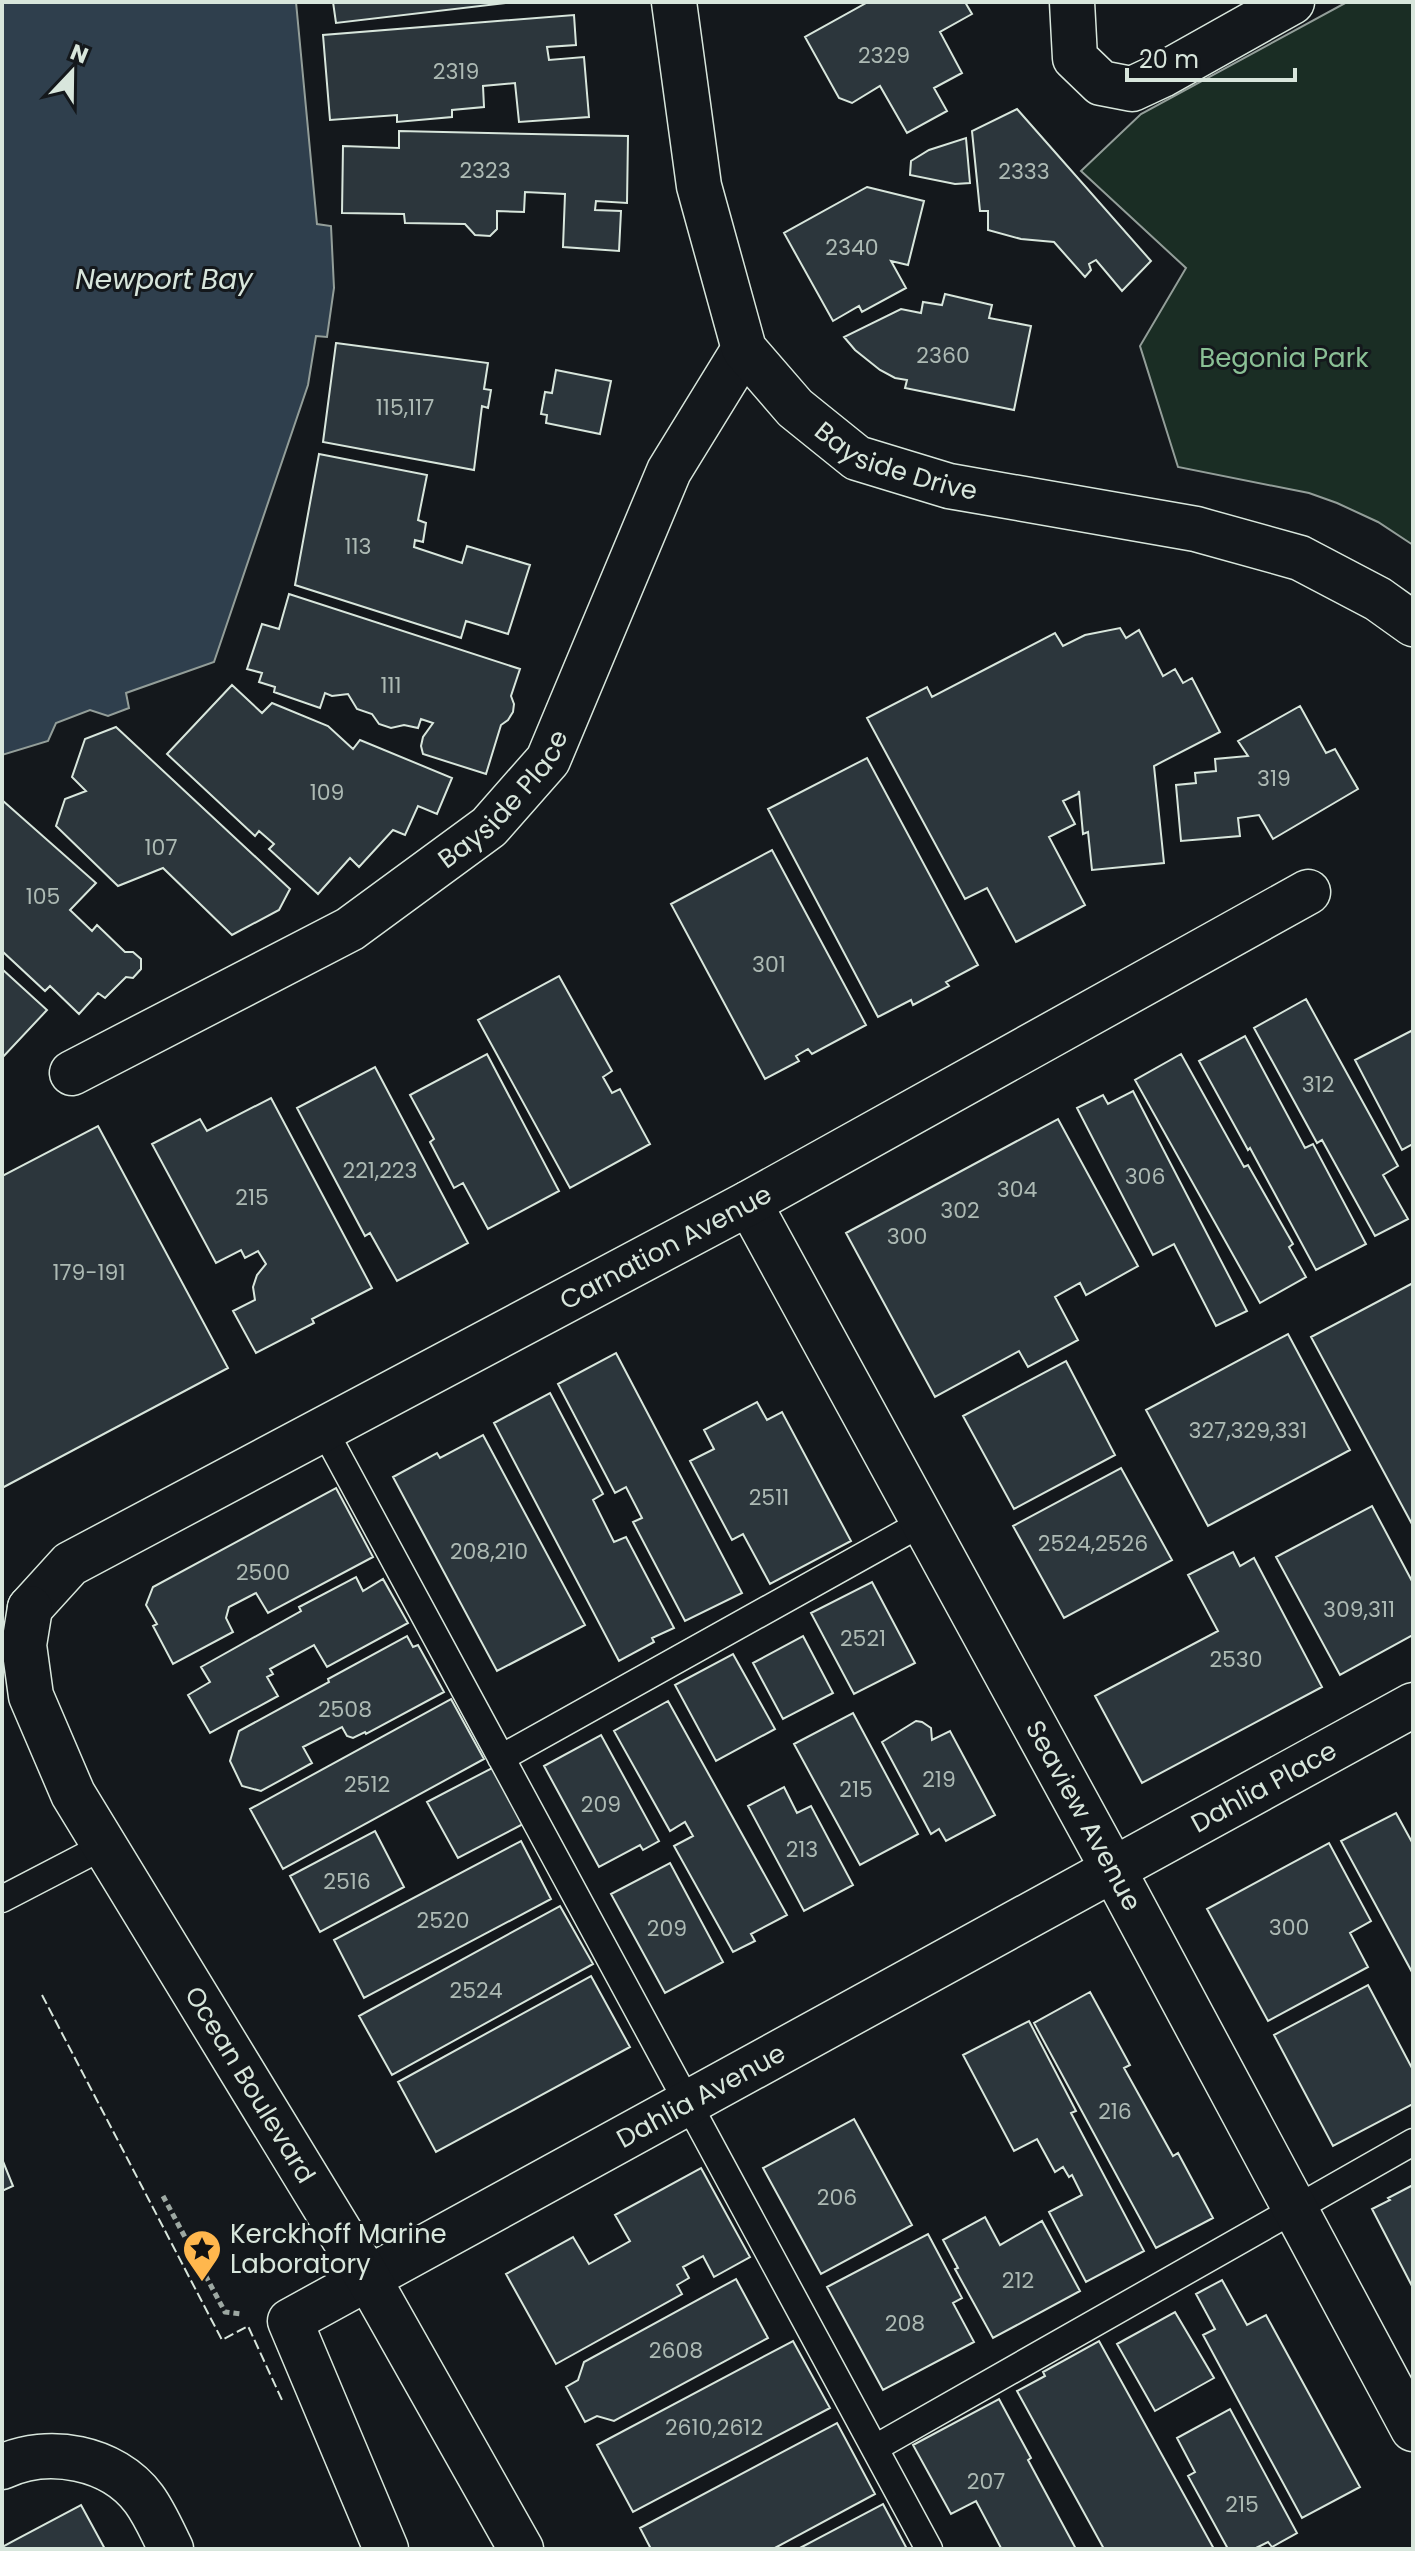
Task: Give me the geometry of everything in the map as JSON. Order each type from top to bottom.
[{"type":"street","name":"Bayside Drive","points":[[674,2],[699,186],[744,349],[795,408],[857,458],[949,486],[1196,529],[1300,558],[1378,599],[1413,624]]},
{"type":"street","points":[[1072,2],[1075,58],[1101,83],[1132,89],[1292,2]]},
{"type":"street","name":"Bayside Place","points":[[72,1073],[350,929],[489,827],[548,760],[669,471],[744,349]]},
{"type":"street","name":"Carnation Avenue","points":[[30,1608],[70,1564],[749,1203],[1308,892]]},
{"type":"street","name":"Seaview Avenue","points":[[749,1203],[1114,1871],[1413,2429]]},
{"type":"street","name":"Ocean Boulevard","points":[[30,1608],[24,1645],[31,1696],[73,1794],[368,2278],[521,2549]]},
{"type":"street","name":"Dahlia Place","points":[[1114,1871],[1413,1705]]},
{"type":"street","name":"Dahlia Avenue","points":[[290,2321],[1114,1871]]},
{"type":"street","points":[[290,2321],[386,2549]]},
{"type":"street","points":[[2,2467],[14,2461],[63,2455],[109,2468],[144,2498],[171,2549]]},
{"type":"lane","points":[[324,1430],[929,2549]]},
{"type":"lane","points":[[501,1758],[922,1523]]},
{"type":"lane","points":[[2,1899],[104,1846]]},
{"type":"lane","points":[[875,2448],[1413,2142]]},
{"type":"path","points":[[163,2196],[225,2312],[290,2321]]},
{"type":"green space","name":"Begonia Park","points":[[1347,2],[1413,2],[1413,545],[1378,522],[1309,493],[1178,467],[1140,346],[1186,268],[1081,171],[1141,114]]},
{"type":"water","name":"Newport Bay","points":[[2,2],[296,2],[317,224],[331,226],[334,288],[327,337],[316,336],[308,385],[214,662],[126,693],[129,708],[108,716],[90,710],[56,723],[48,741],[2,755]]},
{"type":"building","points":[[333,2],[514,2],[336,23]]},
{"type":"building","points":[[868,2],[965,2],[972,14],[940,32],[962,73],[934,88],[947,111],[907,133],[880,86],[852,103],[839,98],[805,37]]},
{"type":"building","points":[[574,15],[576,45],[547,47],[549,60],[584,57],[589,117],[519,122],[515,83],[483,86],[484,107],[452,110],[452,117],[397,122],[397,115],[330,120],[323,35]]},
{"type":"building","points":[[1017,109],[1151,261],[1122,291],[1096,260],[1089,264],[1091,270],[1085,277],[1054,242],[1021,239],[988,230],[988,211],[980,211],[972,131]]},
{"type":"building","points":[[399,131],[628,136],[627,203],[596,201],[595,210],[621,211],[619,251],[563,247],[565,194],[525,192],[524,212],[497,211],[497,229],[490,236],[475,235],[465,224],[405,223],[404,214],[342,213],[343,146],[399,148]]},
{"type":"building","points":[[966,138],[970,183],[955,184],[910,175],[911,161],[929,150]]},
{"type":"building","points":[[867,187],[924,201],[908,265],[891,261],[906,288],[862,312],[859,306],[833,321],[784,233]]},
{"type":"building","points":[[945,294],[992,305],[989,318],[1031,326],[1014,410],[905,388],[907,380],[880,370],[844,337],[901,309],[921,313],[923,302],[942,305]]},
{"type":"building","points":[[336,343],[488,363],[484,389],[491,390],[488,408],[482,406],[474,470],[323,442]]},
{"type":"building","points":[[556,370],[611,381],[600,434],[546,423],[547,415],[541,414],[545,392],[552,393]]},
{"type":"building","points":[[319,454],[427,475],[418,520],[426,523],[423,542],[415,540],[414,547],[462,563],[467,546],[530,565],[508,634],[466,621],[461,638],[295,585]]},
{"type":"building","points":[[289,594],[520,669],[511,696],[513,712],[501,725],[486,774],[423,754],[423,737],[433,723],[421,719],[418,728],[404,725],[391,728],[379,724],[372,714],[357,709],[348,694],[332,696],[325,693],[320,708],[274,692],[275,687],[259,682],[262,673],[247,669],[262,624],[279,629]]},
{"type":"building","points":[[1120,628],[1126,638],[1139,630],[1163,676],[1175,669],[1183,683],[1192,678],[1220,732],[1154,766],[1164,863],[1092,870],[1088,832],[1083,834],[1079,791],[1063,801],[1075,824],[1049,837],[1085,905],[1016,942],[987,888],[965,899],[867,718],[927,687],[932,697],[1055,633],[1063,646],[1085,635]]},
{"type":"building","points":[[232,685],[262,713],[272,703],[328,726],[353,749],[360,740],[452,778],[437,814],[418,806],[405,835],[393,830],[359,867],[350,858],[318,894],[269,849],[274,844],[259,831],[255,836],[167,754]]},
{"type":"building","points":[[1300,706],[1326,753],[1335,749],[1358,789],[1273,839],[1259,815],[1238,818],[1240,836],[1181,841],[1176,785],[1196,783],[1195,773],[1216,771],[1215,759],[1248,756],[1238,741]]},
{"type":"building","points":[[116,727],[290,889],[279,910],[232,935],[163,868],[118,886],[56,826],[65,799],[86,791],[72,777],[85,739]]},
{"type":"building","points":[[867,758],[978,965],[946,982],[949,986],[913,1005],[911,1000],[878,1017],[768,809]]},
{"type":"building","points":[[2,800],[96,883],[70,910],[92,931],[97,925],[125,952],[133,952],[141,959],[141,969],[133,978],[126,977],[105,998],[98,993],[79,1014],[50,986],[45,991],[2,951]]},
{"type":"building","points":[[772,850],[866,1025],[812,1054],[808,1049],[796,1056],[799,1061],[765,1079],[671,904]]},
{"type":"building","points":[[2,969],[47,1010],[2,1058]]},
{"type":"building","points":[[559,976],[612,1071],[603,1077],[612,1093],[620,1089],[650,1144],[570,1188],[478,1020]]},
{"type":"building","points":[[1306,999],[1398,1166],[1383,1175],[1408,1219],[1375,1236],[1322,1140],[1317,1143],[1254,1028]]},
{"type":"building","points":[[1413,1030],[1413,1144],[1402,1150],[1355,1060]]},
{"type":"building","points":[[1245,1036],[1305,1148],[1313,1144],[1366,1244],[1316,1270],[1199,1061]]},
{"type":"building","points":[[487,1054],[559,1191],[488,1229],[463,1183],[454,1188],[430,1142],[434,1139],[410,1095]]},
{"type":"building","points":[[1181,1054],[1244,1167],[1248,1165],[1293,1244],[1289,1247],[1306,1277],[1260,1303],[1135,1080]]},
{"type":"building","points":[[375,1067],[468,1243],[397,1281],[370,1233],[365,1236],[297,1108]]},
{"type":"building","points":[[1133,1091],[1247,1311],[1216,1326],[1174,1244],[1153,1255],[1077,1108],[1103,1095],[1108,1104]]},
{"type":"building","points":[[271,1098],[372,1288],[256,1353],[233,1311],[255,1300],[253,1287],[257,1275],[266,1264],[258,1251],[245,1258],[241,1250],[216,1263],[152,1144],[200,1119],[207,1131]]},
{"type":"building","points":[[1058,1119],[1138,1266],[1086,1295],[1080,1283],[1055,1297],[1078,1340],[1028,1367],[1019,1351],[935,1397],[846,1233]]},
{"type":"building","points":[[98,1126],[228,1368],[2,1488],[2,1176]]},
{"type":"building","points":[[1413,1283],[1413,1526],[1311,1337]]},
{"type":"building","points":[[1288,1334],[1350,1450],[1208,1526],[1146,1410]]},
{"type":"building","points":[[616,1353],[742,1593],[685,1621],[633,1522],[642,1518],[626,1487],[615,1493],[558,1384]]},
{"type":"building","points":[[1066,1361],[1115,1455],[1014,1509],[963,1416]]},
{"type":"building","points":[[550,1393],[603,1494],[593,1500],[614,1542],[626,1537],[674,1628],[652,1638],[654,1642],[619,1661],[494,1423]]},
{"type":"building","points":[[757,1402],[767,1420],[782,1412],[851,1541],[770,1584],[743,1534],[732,1540],[690,1461],[714,1449],[704,1430]]},
{"type":"building","points":[[483,1435],[585,1625],[497,1671],[393,1477],[437,1453],[440,1458]]},
{"type":"building","points":[[1121,1468],[1172,1560],[1064,1618],[1013,1526]]},
{"type":"building","points":[[336,1488],[373,1557],[268,1613],[256,1593],[229,1607],[226,1618],[233,1632],[173,1664],[146,1605],[153,1587]]},
{"type":"building","points":[[1372,1506],[1413,1583],[1413,1635],[1340,1675],[1276,1557]]},
{"type":"building","points":[[1233,1552],[1240,1566],[1254,1558],[1322,1687],[1142,1783],[1095,1696],[1218,1631],[1188,1575]]},
{"type":"building","points":[[356,1577],[363,1591],[383,1579],[408,1623],[327,1667],[314,1645],[270,1669],[273,1674],[267,1677],[278,1696],[210,1733],[188,1695],[210,1682],[201,1667],[301,1611],[299,1607]]},
{"type":"building","points":[[872,1582],[915,1663],[854,1694],[811,1613]]},
{"type":"building","points":[[407,1636],[413,1647],[418,1645],[444,1692],[366,1734],[353,1738],[347,1736],[342,1727],[303,1747],[312,1763],[261,1791],[242,1786],[230,1761],[239,1731]]},
{"type":"building","points":[[803,1636],[833,1693],[783,1719],[753,1663]]},
{"type":"building","points":[[733,1654],[775,1729],[716,1761],[675,1685]]},
{"type":"building","points":[[451,1699],[484,1759],[283,1869],[250,1809]]},
{"type":"building","points":[[668,1701],[787,1915],[751,1934],[755,1941],[733,1952],[674,1846],[693,1836],[685,1822],[670,1831],[614,1731]]},
{"type":"building","points":[[853,1713],[918,1834],[860,1865],[794,1744]]},
{"type":"building","points":[[916,1721],[931,1728],[932,1740],[950,1731],[995,1815],[946,1841],[939,1829],[931,1834],[882,1742]]},
{"type":"building","points":[[601,1735],[659,1841],[643,1850],[640,1845],[599,1867],[544,1766]]},
{"type":"building","points":[[494,1767],[525,1823],[458,1858],[427,1802]]},
{"type":"building","points":[[784,1787],[797,1813],[811,1806],[853,1885],[804,1911],[748,1806]]},
{"type":"building","points":[[1396,1813],[1413,1844],[1413,1974],[1341,1841]]},
{"type":"building","points":[[375,1831],[404,1887],[320,1932],[290,1876]]},
{"type":"building","points":[[521,1841],[551,1899],[364,1998],[334,1940]]},
{"type":"building","points":[[1329,1843],[1371,1921],[1350,1933],[1368,1967],[1268,2021],[1207,1909]]},
{"type":"building","points":[[670,1863],[723,1962],[665,1993],[611,1894]]},
{"type":"building","points":[[560,1906],[593,1964],[392,2075],[359,2016]]},
{"type":"building","points":[[591,1976],[630,2047],[436,2152],[398,2082]]},
{"type":"building","points":[[1368,1985],[1413,2070],[1413,2104],[1333,2146],[1274,2035]]},
{"type":"building","points":[[1090,1992],[1130,2065],[1124,2068],[1173,2156],[1178,2153],[1213,2218],[1156,2248],[1034,2023]]},
{"type":"building","points":[[1029,2021],[1076,2111],[1071,2113],[1144,2251],[1086,2282],[1049,2212],[1082,2195],[1072,2175],[1069,2177],[1063,2167],[1055,2172],[1037,2139],[1014,2151],[963,2055]]},
{"type":"building","points":[[854,2119],[912,2225],[821,2274],[763,2168]]},
{"type":"building","points":[[2,2159],[13,2186],[2,2191]]},
{"type":"building","points":[[701,2168],[750,2257],[714,2277],[703,2256],[683,2267],[689,2278],[677,2285],[682,2294],[556,2364],[506,2274],[573,2237],[589,2264],[630,2241],[615,2215]]},
{"type":"building","points":[[1413,2185],[1413,2288],[1372,2209]]},
{"type":"building","points":[[985,2217],[1000,2245],[1042,2221],[1080,2291],[993,2338],[955,2269],[958,2268],[943,2240]]},
{"type":"building","points":[[928,2234],[962,2298],[953,2303],[974,2342],[883,2390],[827,2287]]},
{"type":"building","points":[[736,2279],[768,2338],[614,2421],[597,2416],[585,2422],[566,2387],[578,2380],[584,2362]]},
{"type":"building","points":[[1222,2280],[1247,2325],[1266,2315],[1360,2487],[1302,2518],[1203,2335],[1215,2329],[1196,2294]]},
{"type":"building","points":[[1175,2312],[1214,2378],[1155,2411],[1117,2344]]},
{"type":"building","points":[[793,2341],[830,2408],[633,2512],[597,2445]]},
{"type":"building","points":[[1099,2341],[1214,2549],[1104,2549],[1017,2391],[1045,2376],[1043,2372]]},
{"type":"building","points":[[999,2399],[1076,2549],[999,2549],[976,2501],[951,2514],[913,2445]]},
{"type":"building","points":[[1230,2409],[1297,2533],[1272,2547],[1268,2542],[1254,2549],[1228,2549],[1188,2476],[1195,2472],[1177,2438]]},
{"type":"building","points":[[837,2423],[875,2494],[773,2549],[651,2549],[640,2528]]},
{"type":"building","points":[[883,2504],[907,2549],[798,2549]]},
{"type":"building","points":[[81,2505],[105,2549],[2,2549],[2,2547]]},
{"type":"fence","points":[[42,1995],[222,2340],[248,2326],[282,2400]]},
{"type":"place","name":"Kerckhoff Marine Laboratory","points":[[202,2283]]}]
